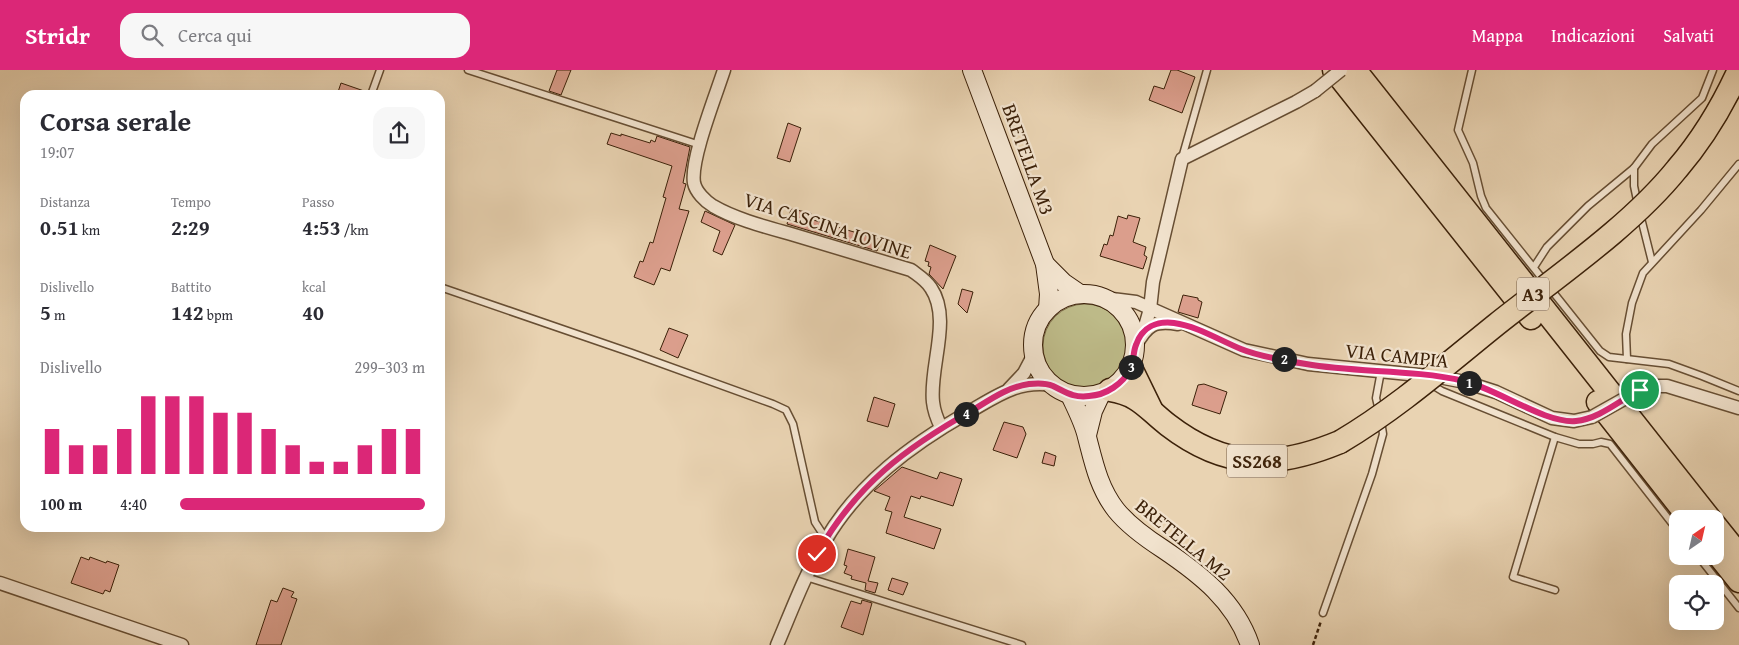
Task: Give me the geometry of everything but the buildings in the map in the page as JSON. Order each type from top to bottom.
[{"type":"highway","name":"A3","points":[[1334,70],[1683,510]]},
{"type":"highway","name":"A3","points":[[1355,70],[1703,510]]},
{"type":"highway","name":"SS268","points":[[1105,392],[1124,392],[1135,397],[1178,433],[1197,445],[1233,458],[1256,461],[1284,459],[1318,451],[1340,442],[1369,424],[1408,395],[1595,246],[1650,198],[1677,170],[1700,139],[1720,108],[1739,70]]},
{"type":"highway","name":"SS268","points":[[1131,368],[1151,410]]},
{"type":"highway","points":[[1724,536],[1739,555]]},
{"type":"highway","points":[[1724,562],[1739,581]]},
{"type":"street","name":"VIA CASCINA IOVINE","points":[[724,70],[700,145],[694,170],[694,184],[702,197],[712,205],[771,228],[911,270],[924,279],[934,294],[940,312],[939,338],[933,377],[933,401],[935,415],[941,428]]},
{"type":"street","name":"BRETELLA M3","points":[[972,70],[1046,264],[1049,294],[1048,309]]},
{"type":"street","points":[[1140,337],[1134,333],[1127,316],[1114,303],[1092,294],[1080,294],[1063,299],[1048,309],[1040,318],[1033,340],[1034,354],[1039,370],[1052,385],[1070,395],[1090,396],[1105,392],[1118,384],[1131,368],[1150,309],[1153,282],[1182,159],[1296,102],[1341,70]]},
{"type":"street","name":"BRETELLA M3","points":[[1046,264],[1064,283],[1080,294]]},
{"type":"street","points":[[1122,299],[1144,294],[1153,282]]},
{"type":"street","points":[[1104,298],[1136,302],[1187,326]]},
{"type":"street","points":[[1140,337],[1151,325],[1174,323],[1187,326]]},
{"type":"street","name":"VIA CAMPIA","points":[[1187,326],[1244,350],[1308,364],[1415,374],[1465,382],[1496,392],[1552,418],[1574,422],[1592,417],[1640,390],[1653,386],[1667,386],[1739,408]]},
{"type":"street","points":[[1009,389],[1024,373],[1034,354]]},
{"type":"street","points":[[777,645],[806,577],[826,540],[852,503],[880,473],[916,444],[1009,389],[1027,384],[1052,385]]},
{"type":"street","name":"BRETELLA M2","points":[[1087,435],[1093,411],[1105,392]]},
{"type":"street","name":"BRETELLA M2","points":[[1070,395],[1087,435],[1097,476],[1105,494],[1116,511],[1131,526],[1191,567],[1213,586],[1240,621],[1250,645]]},
{"type":"street","points":[[0,583],[182,645]]},
{"type":"lane","points":[[373,90],[380,70]]},
{"type":"lane","points":[[468,70],[700,145]]},
{"type":"lane","points":[[1182,159],[1207,70]]},
{"type":"lane","points":[[1472,70],[1458,130],[1473,163],[1486,208],[1600,351],[1610,357],[1669,364],[1739,391]]},
{"type":"lane","points":[[1534,267],[1547,247],[1588,206],[1634,168],[1652,144],[1702,98],[1713,70]]},
{"type":"lane","points":[[1627,359],[1626,334],[1632,303],[1642,273],[1701,210],[1739,164]]},
{"type":"lane","points":[[1634,168],[1634,186],[1652,262]]},
{"type":"lane","points":[[445,289],[632,352],[786,410],[793,424],[800,451],[815,522],[826,540]]},
{"type":"lane","points":[[1323,612],[1372,474],[1383,434],[1376,398],[1380,370]]},
{"type":"lane","points":[[1415,374],[1442,391],[1555,437],[1579,444],[1601,442],[1610,444],[1669,519]]},
{"type":"lane","points":[[1554,590],[1513,577],[1555,437]]},
{"type":"lane","points":[[1705,565],[1739,608]]},
{"type":"lane","points":[[806,577],[1022,645]]},
{"type":"path","points":[[1313,645],[1323,612]]},
{"type":"shaded area","points":[[1077,304],[1093,304],[1109,311],[1120,322],[1127,338],[1124,362],[1115,376],[1109,381],[1093,388],[1077,388],[1061,381],[1050,370],[1043,354],[1043,338],[1050,322],[1061,311]]},
{"type":"route","points":[[817,554],[840,519],[865,488],[880,473],[916,444],[1009,389],[1027,384],[1052,385],[1070,395],[1080,396],[1101,394],[1110,390],[1125,377],[1131,368],[1135,357],[1136,345],[1144,330],[1151,325],[1160,323],[1174,323],[1187,326],[1244,350],[1308,364],[1380,370],[1465,382],[1496,392],[1536,412],[1564,421],[1574,422],[1592,417],[1626,396],[1640,390]]}]
